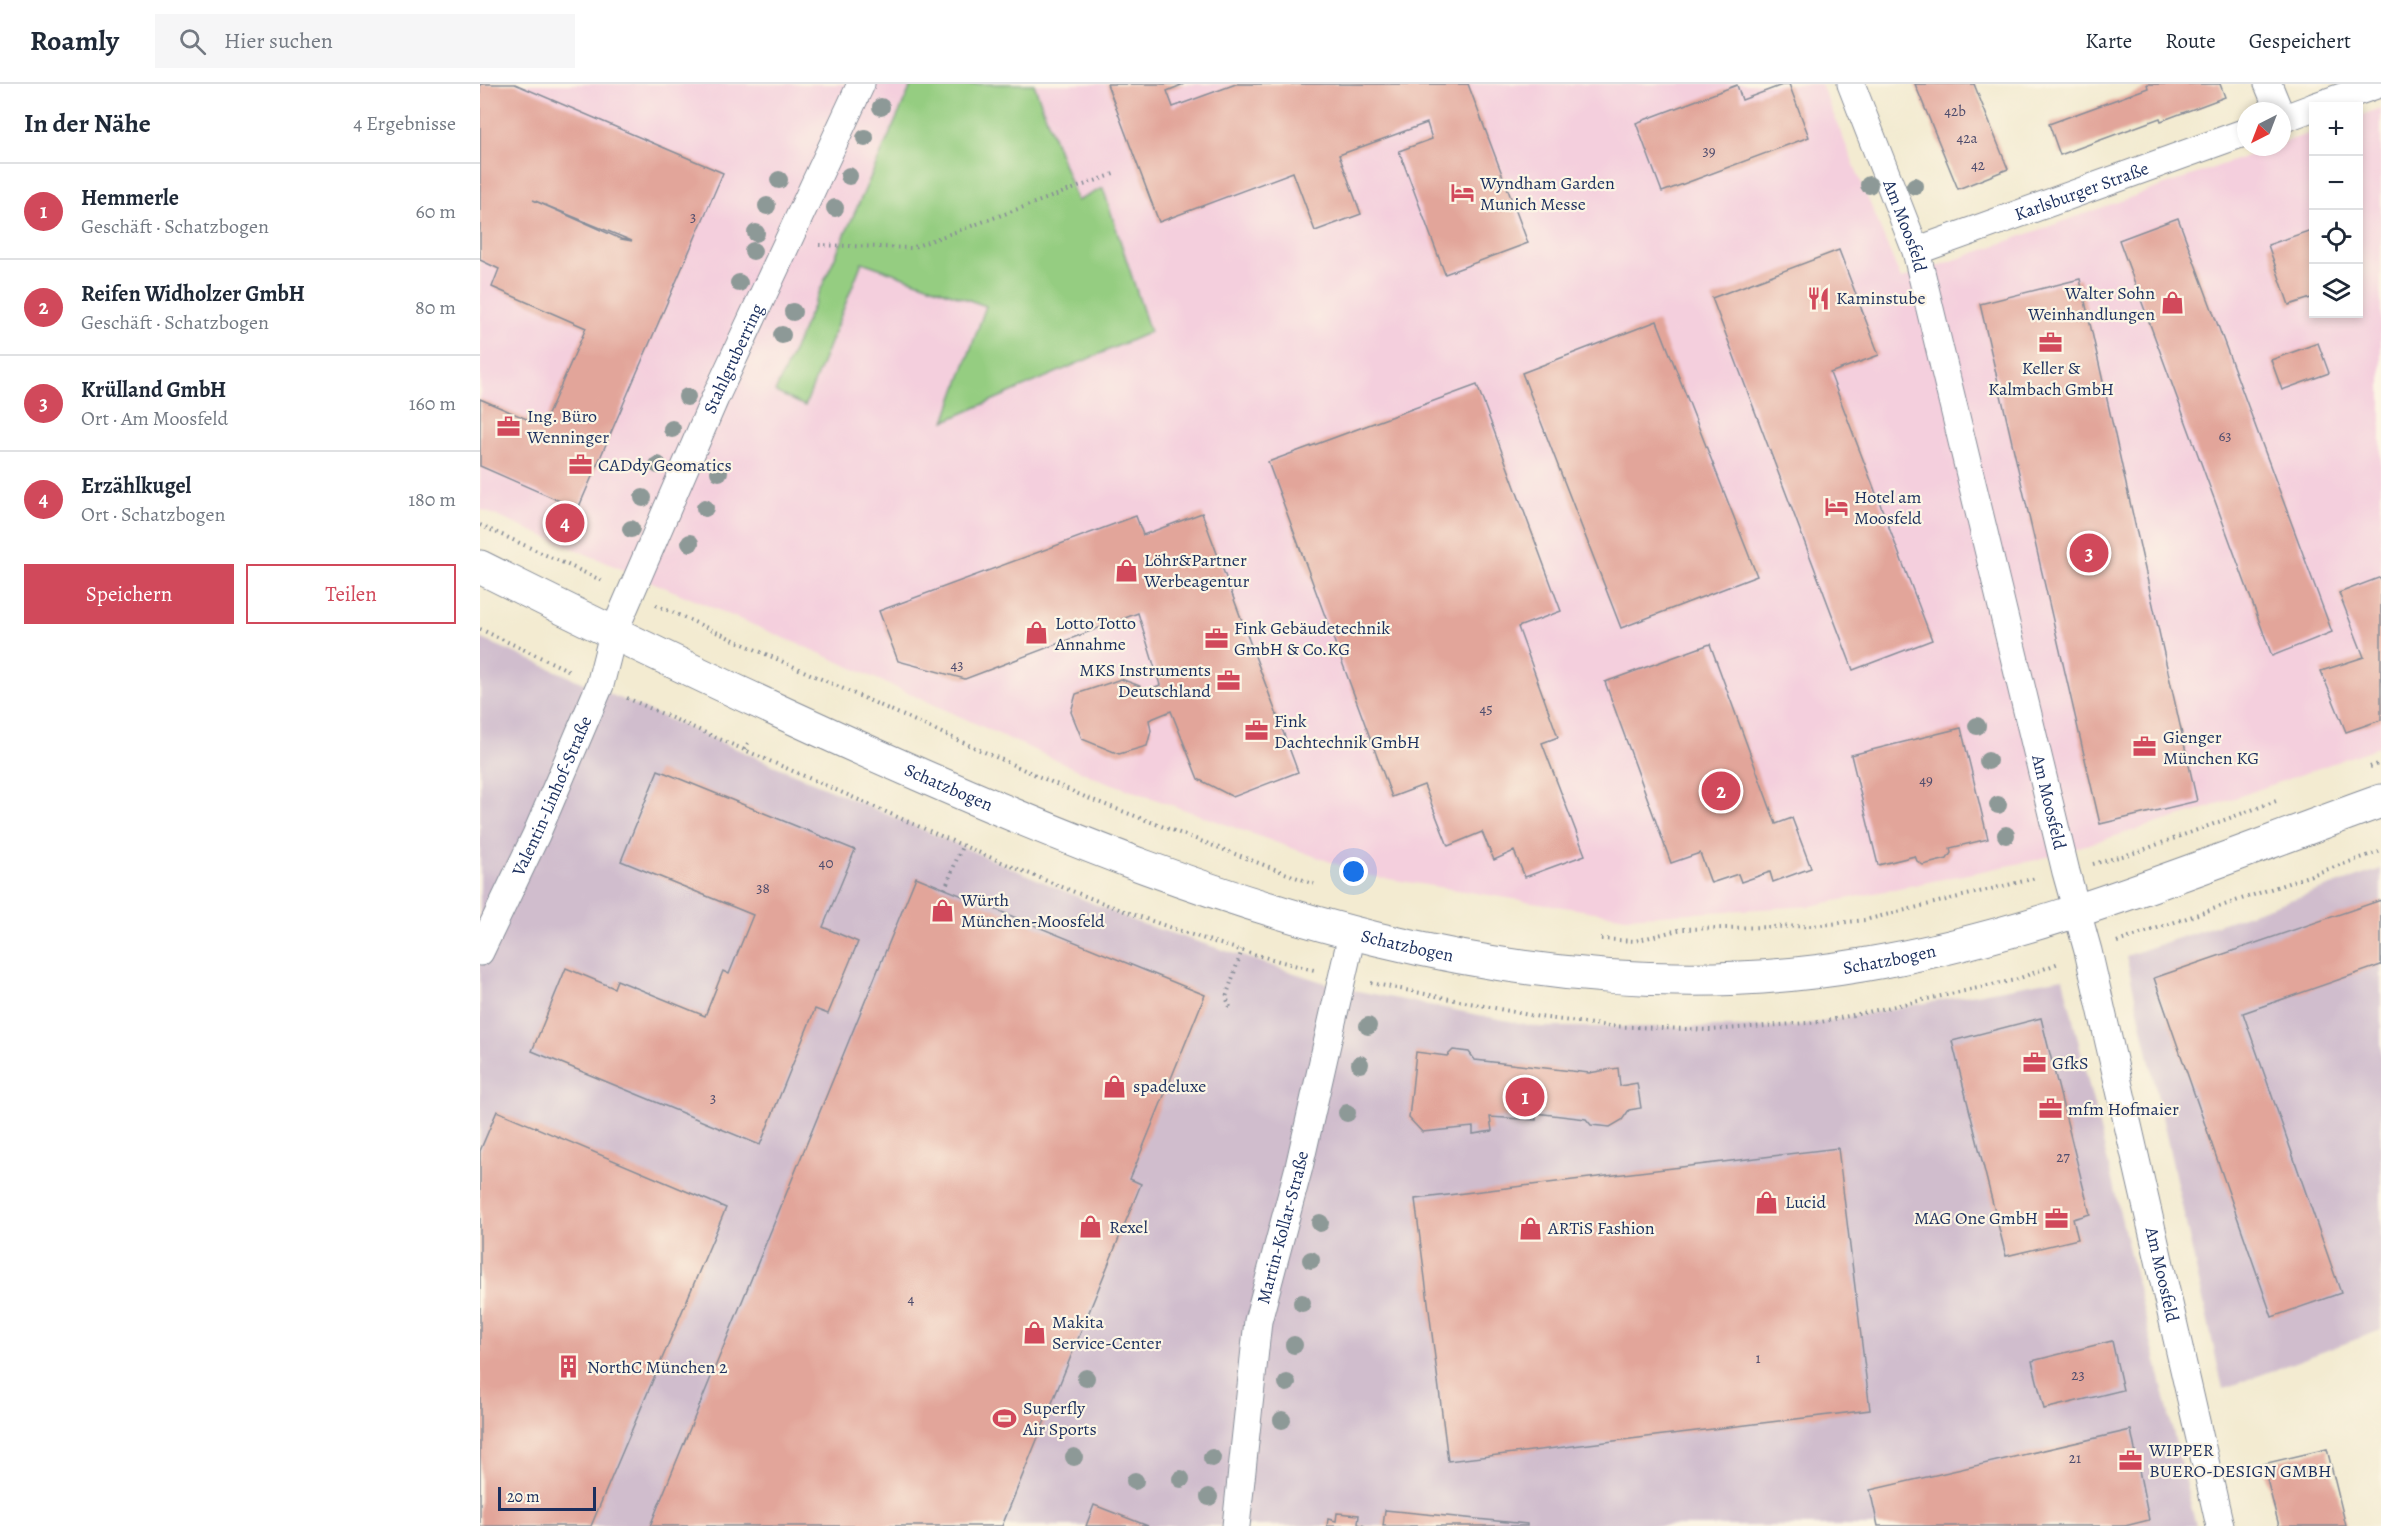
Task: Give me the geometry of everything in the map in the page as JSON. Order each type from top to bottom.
[{"type":"main road","name":"Schatzbogen","points":[[480,567],[613,634],[805,724],[1052,833],[1187,884],[1352,934],[1541,972],[1688,981],[1860,966],[1957,945],[2078,912],[2381,801]]},
{"type":"street","name":"Stahlgruberring","points":[[613,634],[715,399],[861,84]]},
{"type":"street","name":"Am Moosfeld","points":[[1851,84],[1916,251],[2066,872],[2088,951],[2220,1526]]},
{"type":"street","points":[[2268,84],[2275,102]]},
{"type":"street","points":[[2329,102],[2379,84]]},
{"type":"street","points":[[2291,116],[2309,109]]},
{"type":"street","name":"Karlsburger Straße","points":[[1916,251],[2237,135]]},
{"type":"street","name":"Valentin-Linhof-Straße","points":[[480,952],[536,835],[600,686],[613,634]]},
{"type":"street","name":"Martin-Kollar-Straße","points":[[1236,1526],[1258,1321],[1299,1167],[1352,934]]},
{"type":"path","points":[[786,244],[911,248],[1114,174]]},
{"type":"path","points":[[480,525],[1085,797],[1319,886]]},
{"type":"path","points":[[480,629],[600,686],[962,846],[1139,916],[1242,950],[1343,978],[1551,1018],[1609,1026],[1711,1030],[1821,1022],[1884,1010],[2015,980],[2088,951],[2381,851]]},
{"type":"path","points":[[745,750],[748,743]]},
{"type":"path","points":[[2359,771],[2381,763]]},
{"type":"path","points":[[1589,939],[1635,941],[1682,929],[1865,920],[2066,872],[2137,852],[2282,799]]},
{"type":"path","points":[[945,889],[962,846]]},
{"type":"path","points":[[1230,1007],[1226,997],[1242,950]]},
{"type":"shaded area","points":[[480,84],[1821,84],[1901,279],[2247,156],[2291,156],[2291,140],[2309,133],[2309,318],[2363,318],[2363,115],[2381,108],[2381,746],[2201,810],[2036,860],[1811,906],[1626,917],[1370,876],[1096,778],[817,652],[480,509]]},
{"type":"shaded area","points":[[480,638],[1136,922],[1338,987],[1539,1027],[1795,1027],[2063,978],[2196,1526],[480,1526]]},
{"type":"shaded area","points":[[2381,869],[2381,1330],[2223,1389],[2126,956]]},
{"type":"green space","points":[[917,84],[1034,84],[1077,201],[1103,188],[1150,332],[945,421],[986,306],[862,262],[805,406],[775,392],[911,86]]},
{"type":"building","points":[[480,84],[515,84],[723,173],[578,509],[480,466],[480,399],[543,426],[586,328],[492,287],[499,269],[480,260]],"holes":[[[533,200],[632,241],[621,239]]]},
{"type":"building","name":"Wyndham Garden Munich Messe","points":[[1107,84],[1184,84],[1167,91],[1173,107],[1236,84],[1468,84],[1528,243],[1445,274],[1399,151],[1432,139],[1427,123],[1339,155],[1361,214],[1315,231],[1293,172],[1159,222]]},
{"type":"building","points":[[1789,84],[1809,137],[1662,192],[1636,123],[1737,85],[1742,100]]},
{"type":"building","points":[[1915,84],[1974,84],[2008,169],[1958,189]]},
{"type":"building","points":[[2147,84],[2220,84],[2225,97],[2060,155],[2049,124],[2148,88]]},
{"type":"building","points":[[2178,218],[2332,632],[2272,656],[2119,240]]},
{"type":"building","points":[[2309,231],[2309,299],[2289,305],[2268,245]]},
{"type":"building","name":"Hotel am Moosfeld","points":[[1839,250],[1879,355],[1830,373],[1932,640],[1853,670],[1712,298]]},
{"type":"building","points":[[2080,279],[2197,801],[2100,824],[1980,304]]},
{"type":"building","points":[[1657,321],[1757,576],[1621,628],[1522,373]]},
{"type":"building","points":[[2318,343],[2329,373],[2282,390],[2271,360]]},
{"type":"building","points":[[1477,385],[1561,611],[1518,627],[1558,737],[1542,743],[1585,855],[1525,877],[1514,851],[1494,860],[1482,832],[1448,846],[1424,785],[1392,797],[1268,462]]},
{"type":"building","points":[[1202,513],[1298,772],[1233,797],[1198,779],[1171,711],[1149,720],[1151,731],[1147,746],[1119,754],[1082,739],[1071,712],[1076,694],[1121,679],[1140,686],[1143,692],[1160,685],[1138,613],[965,679],[898,661],[879,611],[1136,516],[1143,535]]},
{"type":"building","points":[[2381,577],[2381,720],[2346,732],[2321,671],[2364,657],[2339,593]]},
{"type":"building","points":[[1710,644],[1776,824],[1792,818],[1811,868],[1773,882],[1770,872],[1741,882],[1738,874],[1711,883],[1700,853],[1671,863],[1605,682]]},
{"type":"building","points":[[1961,728],[1988,839],[1950,848],[1951,853],[1947,859],[1923,865],[1917,861],[1915,856],[1878,865],[1851,755]]},
{"type":"building","points":[[658,770],[855,850],[823,927],[858,942],[828,1014],[815,1009],[760,1145],[532,1051],[566,968],[614,988],[617,980],[705,1016],[723,971],[729,974],[753,915],[621,861]]},
{"type":"building","points":[[916,877],[1205,995],[1130,1179],[1141,1184],[1002,1526],[650,1526]]},
{"type":"building","points":[[2381,900],[2381,965],[2243,1013],[2341,1293],[2272,1317],[2154,978]]},
{"type":"building","points":[[2041,1018],[2090,1214],[2073,1219],[2078,1239],[2006,1256],[1952,1041]]},
{"type":"building","points":[[1453,1050],[1469,1052],[1475,1060],[1589,1073],[1618,1068],[1620,1086],[1637,1083],[1641,1108],[1629,1110],[1622,1120],[1610,1127],[1591,1125],[1586,1119],[1536,1113],[1536,1120],[1490,1117],[1492,1131],[1473,1134],[1473,1127],[1422,1132],[1409,1118],[1416,1052],[1447,1056]]},
{"type":"building","name":"NorthC München 2","points":[[497,1111],[726,1208],[591,1526],[480,1526],[480,1151]]},
{"type":"building","points":[[1838,1148],[1870,1410],[1448,1461],[1415,1199]]},
{"type":"building","points":[[2112,1341],[2123,1390],[2044,1409],[2032,1361]]},
{"type":"building","points":[[2131,1430],[2149,1520],[2125,1526],[1878,1526],[1870,1490]]},
{"type":"building","points":[[2327,1449],[2346,1526],[2279,1526],[2263,1464]]},
{"type":"building","points":[[1094,1505],[1148,1526],[1086,1526]]},
{"type":"building","points":[[1385,1510],[1527,1524],[1527,1526],[1383,1526]]},
{"type":"building","points":[[1337,1513],[1359,1515],[1358,1524],[1365,1526],[1327,1526],[1328,1519],[1336,1521]]},
{"type":"place","name":"Wyndham Garden Munich Messe","points":[[1462,193]]},
{"type":"place","name":"Kaminstube","points":[[1818,298]]},
{"type":"place","name":"Walter Sohn Weinhandlungen","points":[[2173,303]]},
{"type":"place","name":"Keller & Kalmbach GmbH","points":[[2051,342]]},
{"type":"place","name":"Ing. Büro Wenninger","points":[[509,426]]},
{"type":"place","name":"CADdy Geomatics","points":[[580,465]]},
{"type":"place","name":"Hotel am Moosfeld","points":[[1836,507]]},
{"type":"place","name":"Erzählkugel","points":[[565,523]]},
{"type":"place","name":"Krülland GmbH","points":[[2089,553]]},
{"type":"place","name":"Löhr&Partner Werbeagentur","points":[[1126,570]]},
{"type":"place","name":"Lotto Totto Annahme","points":[[1037,633]]},
{"type":"place","name":"Fink Gebäudetechnik GmbH & Co.KG","points":[[1216,638]]},
{"type":"place","name":"MKS Instruments Deutschland","points":[[1229,680]]},
{"type":"place","name":"Fink Dachtechnik GmbH","points":[[1256,731]]},
{"type":"place","name":"Gienger München KG","points":[[2145,747]]},
{"type":"place","name":"Reifen Widholzer GmbH","points":[[1721,791]]},
{"type":"place","name":"Würth München-Moosfeld","points":[[943,910]]},
{"type":"place","name":"GfkS","points":[[2034,1063]]},
{"type":"place","name":"spadeluxe","points":[[1115,1086]]},
{"type":"place","name":"Hemmerle","points":[[1525,1097]]},
{"type":"place","name":"mfm Hofmaier","points":[[2050,1109]]},
{"type":"place","name":"Lucid","points":[[1767,1202]]},
{"type":"place","name":"MAG One GmbH","points":[[2056,1218]]},
{"type":"place","name":"Rexel","points":[[1091,1227]]},
{"type":"place","name":"ARTiS Fashion","points":[[1530,1228]]},
{"type":"place","name":"Makita Service-Center","points":[[1034,1332]]},
{"type":"place","name":"NorthC München 2","points":[[569,1367]]},
{"type":"place","name":"Superfly Air Sports","points":[[1005,1418]]},
{"type":"place","name":"WIPPER BUERO-DESIGN GMBH","points":[[2131,1460]]}]
